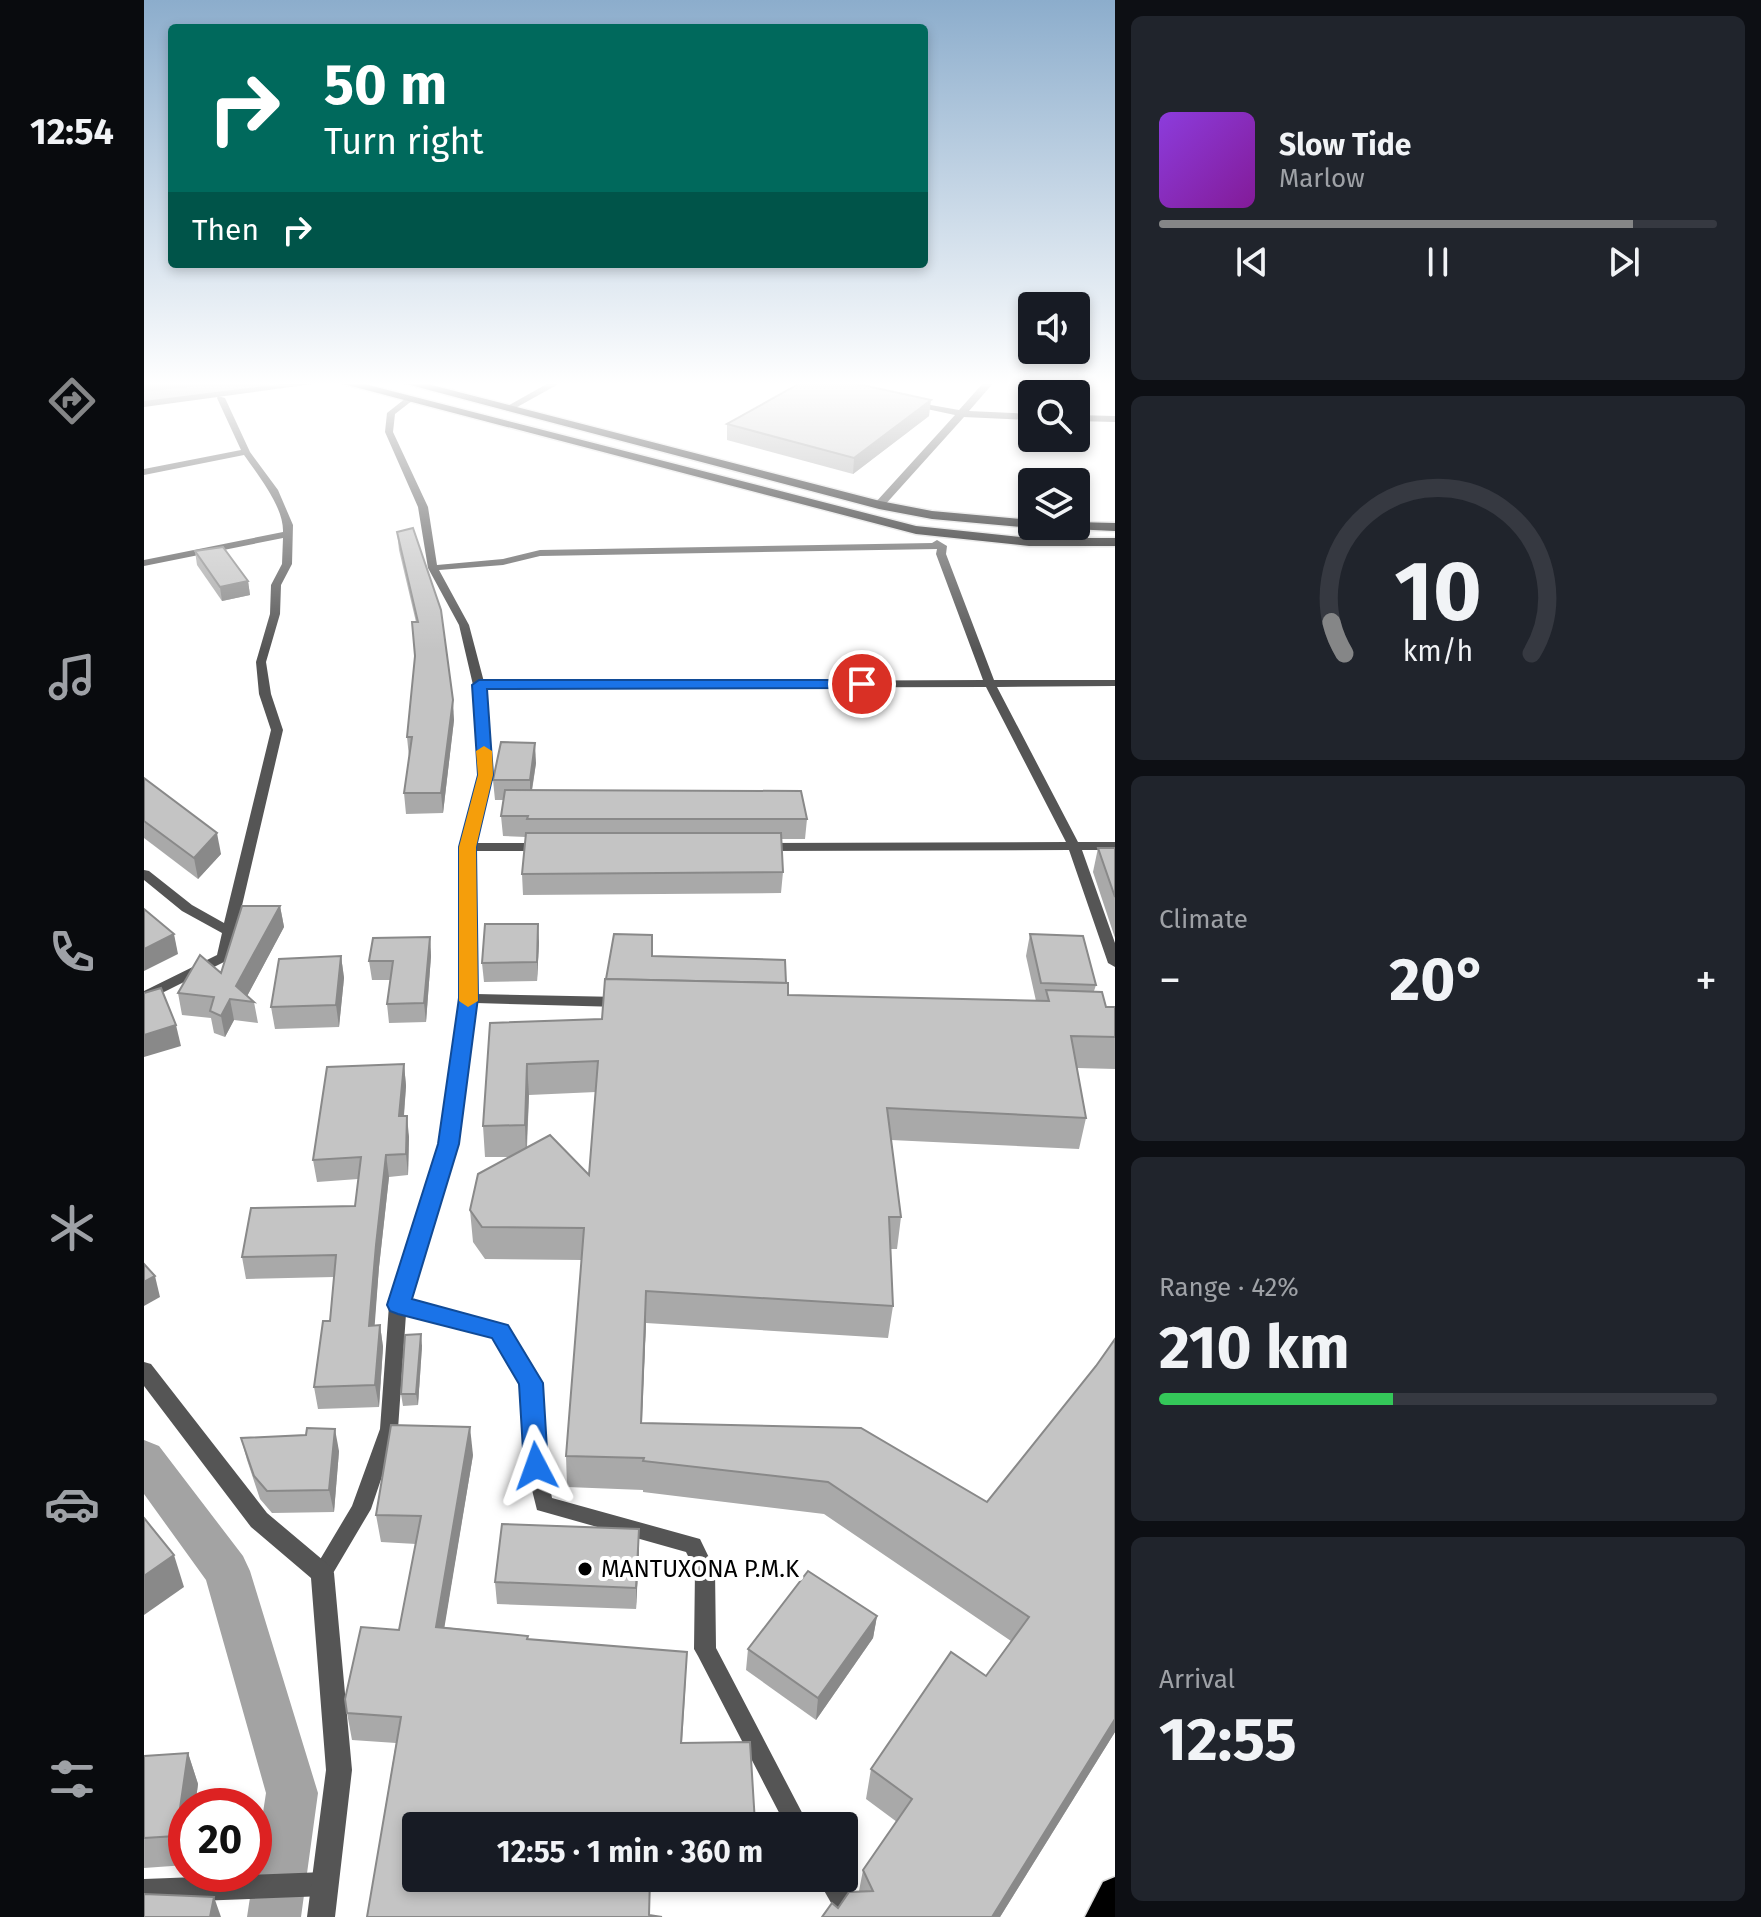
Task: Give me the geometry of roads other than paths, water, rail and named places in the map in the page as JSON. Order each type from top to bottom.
[{"type":"main road","points":[[684,470],[916,530],[1029,542],[1115,542]]},
{"type":"main road","points":[[745,470],[879,505],[932,515],[1018,523]]},
{"type":"main road","points":[[1090,526],[1115,527]]},
{"type":"main road","points":[[1102,1917],[1115,1894]]},
{"type":"street","points":[[879,505],[911,470]]},
{"type":"street","points":[[144,1370],[259,1520],[322,1573],[339,1770],[321,1917]]},
{"type":"lane","points":[[144,997],[223,957],[277,730],[265,694],[261,662],[275,614],[276,585],[287,564],[288,525],[273,490],[259,470]]},
{"type":"lane","points":[[322,1573],[361,1509],[389,1429],[398,1305],[449,1144],[469,998],[468,847],[485,775],[479,685],[464,625],[433,568],[423,507],[406,470]]},
{"type":"lane","points":[[916,530],[942,546]]},
{"type":"lane","points":[[144,563],[288,534]]},
{"type":"lane","points":[[433,568],[503,562],[540,553],[942,546]]},
{"type":"lane","points":[[942,546],[941,554],[990,684],[1074,846],[1115,963]]},
{"type":"lane","points":[[479,685],[1115,683]]},
{"type":"lane","points":[[755,847],[1115,846]]},
{"type":"lane","points":[[468,847],[564,847]]},
{"type":"lane","points":[[144,874],[187,908],[229,931]]},
{"type":"lane","points":[[469,998],[642,1003]]},
{"type":"lane","points":[[398,1305],[499,1331],[531,1383],[536,1466],[544,1504],[693,1545],[705,1570],[705,1649],[791,1812]]},
{"type":"lane","points":[[144,1891],[325,1884]]},
{"type":"lane","points":[[838,1892],[853,1917]]},
{"type":"waterway","points":[[144,1459],[227,1571],[292,1793],[274,1917]]},
{"type":"place","name":"MANTUXONA P.M.K","points":[[585,1569]]}]
